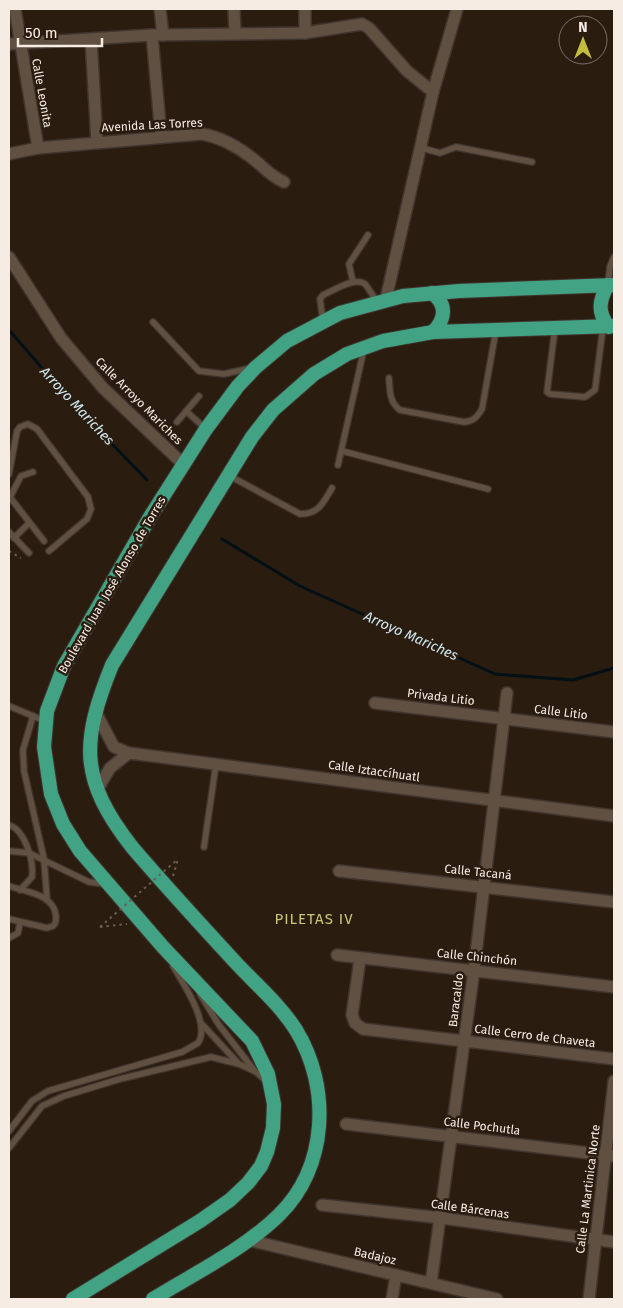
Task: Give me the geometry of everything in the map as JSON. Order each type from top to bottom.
[{"type":"main road","name":"Boulevard Juan José Alonso de Torres","points":[[74,1299],[200,1221],[230,1200],[248,1183],[261,1166],[270,1140],[274,1116],[271,1086],[264,1062],[252,1041],[163,947],[108,884],[71,838],[56,809],[44,762],[39,719],[64,666],[206,428],[255,368],[287,341],[323,321],[381,300],[432,293],[611,285]]},
{"type":"main road","points":[[609,327],[604,321],[600,305],[611,285]]},
{"type":"main road","points":[[432,293],[440,301],[444,314],[439,326],[433,332]]},
{"type":"main road","points":[[153,1299],[248,1240],[268,1225],[290,1203],[312,1161],[319,1131],[320,1100],[314,1068],[287,1018],[132,846],[114,824],[97,790],[90,756],[90,732],[95,711],[112,665],[252,437],[273,410],[299,386],[330,364],[365,346],[400,337],[433,332],[609,327]]},
{"type":"street","name":"Calle Leonita","points":[[15,9],[14,43],[38,148]]},
{"type":"street","points":[[160,9],[158,35],[161,136]]},
{"type":"street","points":[[234,9],[235,33]]},
{"type":"street","points":[[305,9],[305,33]]},
{"type":"street","points":[[381,300],[422,148],[433,92],[457,9]]},
{"type":"street","points":[[14,43],[158,35],[305,33],[352,25],[366,26],[407,71],[433,92]]},
{"type":"street","points":[[91,38],[97,142]]},
{"type":"street","name":"Avenida Las Torres","points":[[9,154],[38,148],[161,136],[212,136],[245,153],[270,175],[284,182]]},
{"type":"street","name":"Calle Arroyo Mariches","points":[[9,256],[61,338],[103,388],[183,464]]},
{"type":"street","name":"Baracaldo","points":[[432,1283],[465,1041],[492,801],[507,693]]},
{"type":"street","name":"Privada Litio","points":[[376,703],[504,719]]},
{"type":"street","name":"Calle Iztaccíhuatl","points":[[95,711],[114,747],[129,753],[614,816]]},
{"type":"street","name":"Calle Litio","points":[[504,719],[614,732]]},
{"type":"street","points":[[97,790],[110,768],[129,753]]},
{"type":"street","name":"Calle Tacaná","points":[[339,871],[614,902]]},
{"type":"street","name":"Calle Chinchón","points":[[337,955],[614,987]]},
{"type":"street","name":"Calle Cerro de Chaveta","points":[[360,959],[352,1015],[355,1023],[363,1029],[614,1060]]},
{"type":"street","name":"Calle La Martinica Norte","points":[[589,1299],[596,1240],[610,1156],[614,1081]]},
{"type":"street","name":"Calle Pochutla","points":[[346,1124],[610,1156]]},
{"type":"street","name":"Calle Bárcenas","points":[[322,1205],[442,1218],[614,1242]]},
{"type":"street","name":"Badajoz","points":[[248,1240],[497,1299]]},
{"type":"street","points":[[392,1299],[396,1276]]},
{"type":"lane","points":[[422,148],[440,153],[456,147],[532,162]]},
{"type":"lane","points":[[353,282],[348,264],[368,235]]},
{"type":"lane","points":[[611,285],[610,266],[614,257]]},
{"type":"lane","points":[[323,321],[320,299],[323,295],[353,282],[359,281],[365,284],[381,300]]},
{"type":"lane","points":[[153,322],[199,371],[224,374],[255,368]]},
{"type":"lane","points":[[555,328],[547,392],[550,394],[585,397],[595,390],[609,327]]},
{"type":"lane","points":[[389,378],[391,398],[394,405],[400,410],[464,422],[471,421],[478,417],[482,409],[496,330]]},
{"type":"lane","points":[[338,465],[365,346]]},
{"type":"lane","points":[[177,422],[199,396]]},
{"type":"lane","points":[[186,411],[206,428]]},
{"type":"lane","points":[[9,474],[17,431],[20,427],[28,424],[37,429],[88,497],[91,508],[87,519],[50,551]]},
{"type":"lane","points":[[342,452],[488,489]]},
{"type":"lane","points":[[33,472],[18,479],[9,498],[44,541]]},
{"type":"lane","points":[[228,475],[300,514],[310,514],[318,509],[332,488]]},
{"type":"lane","points":[[14,538],[29,523]]},
{"type":"lane","points":[[9,532],[29,553]]},
{"type":"lane","points":[[9,706],[39,719],[23,750],[24,771],[44,859],[47,899]]},
{"type":"lane","points":[[204,847],[216,764]]},
{"type":"lane","points":[[9,826],[16,828],[29,853],[32,865],[32,876],[20,890]]},
{"type":"lane","points":[[9,851],[29,853],[89,882],[108,884]]},
{"type":"lane","points":[[9,886],[47,899],[55,908],[56,922],[53,926],[47,928],[9,919]]},
{"type":"lane","points":[[9,938],[18,933],[20,923]]},
{"type":"lane","points":[[163,947],[191,999],[201,1024],[239,1064]]},
{"type":"lane","points":[[189,975],[220,1026],[256,1072],[271,1086]]},
{"type":"lane","points":[[9,1132],[26,1108],[40,1095],[188,1049],[201,1039],[201,1024]]},
{"type":"lane","points":[[9,1148],[42,1106],[64,1096],[202,1058],[221,1059],[239,1064],[256,1072]]},
{"type":"path","points":[[142,923],[100,927],[178,859]]},
{"type":"waterway","name":"Arroyo Mariches","points":[[9,330],[76,407],[147,480]]},
{"type":"waterway","name":"Arroyo Mariches","points":[[222,539],[300,586],[495,674],[573,680],[614,668]]},
{"type":"district","name":"PILETAS IV","points":[[314,919]]}]
